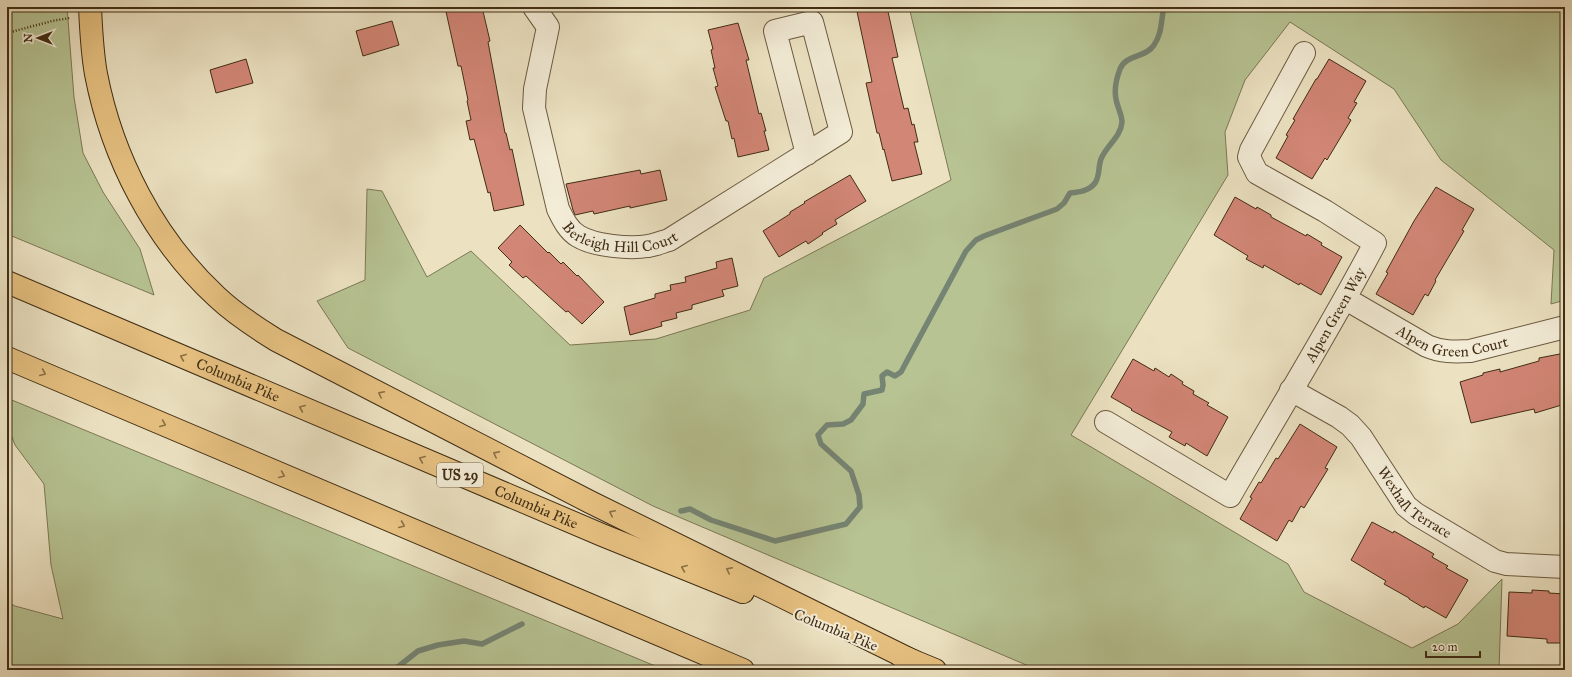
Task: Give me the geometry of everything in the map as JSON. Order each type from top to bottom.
[{"type":"highway","points":[[90,11],[91,35],[96,73],[104,109],[120,154],[146,208],[169,243],[190,269],[217,297],[239,316],[276,340],[590,502],[915,662]]},
{"type":"highway","name":"Columbia Pike","points":[[7,282],[602,535],[935,670]]},
{"type":"highway","points":[[7,358],[743,670]]},
{"type":"street","name":"Berleigh Hill Court","points":[[534,7],[548,27],[535,89],[534,108],[558,209],[566,224],[578,236],[593,243],[630,247],[648,246],[669,240],[807,154],[841,132],[812,22],[775,31],[807,154]]},
{"type":"street","name":"Alpen Green Way","points":[[1106,422],[1230,496],[1291,390],[1346,299],[1375,243],[1325,211],[1257,173],[1250,157],[1251,150],[1304,54]]},
{"type":"street","name":"Alpen Green Court","points":[[1346,299],[1427,346],[1440,351],[1470,351],[1565,327]]},
{"type":"street","name":"Wexhall Terrace","points":[[1291,390],[1339,417],[1350,425],[1361,437],[1406,506],[1416,514],[1495,561],[1506,564],[1565,567]]},
{"type":"path","points":[[7,33],[90,11]]},
{"type":"green space","points":[[7,7],[67,7],[74,97],[83,153],[103,192],[140,249],[154,295],[7,234]]},
{"type":"green space","points":[[909,7],[1565,7],[1565,300],[1551,304],[1554,250],[1441,160],[1394,89],[1290,22],[1245,80],[1225,132],[1228,175],[1071,435],[1288,564],[1304,592],[1412,648],[1458,624],[1502,579],[1499,670],[1038,670],[653,506],[348,348],[317,301],[365,280],[367,189],[382,191],[427,277],[471,251],[570,345],[656,339],[750,310],[764,278],[951,180]]},
{"type":"green space","points":[[7,398],[665,670],[7,670],[7,602],[15,606],[63,619],[51,565],[44,484],[15,445],[7,424]]},
{"type":"building","points":[[445,7],[482,7],[490,41],[488,42],[505,133],[510,150],[512,149],[524,205],[494,211],[490,192],[488,193],[474,139],[470,140],[466,121],[471,120],[468,100],[461,66],[458,66]]},
{"type":"building","points":[[856,7],[887,7],[898,57],[892,58],[904,109],[908,108],[912,125],[914,124],[918,142],[914,142],[922,174],[892,181],[879,133],[877,133],[866,83],[872,82]]},
{"type":"building","points":[[392,21],[399,45],[363,56],[356,31]]},
{"type":"building","points":[[738,23],[749,60],[746,60],[759,114],[761,113],[766,131],[764,131],[769,150],[738,157],[734,138],[732,139],[728,121],[726,121],[715,87],[718,86],[713,68],[715,68],[711,50],[713,49],[708,30]]},
{"type":"building","points":[[246,59],[253,83],[216,93],[210,70]]},
{"type":"building","points":[[1329,59],[1366,81],[1354,102],[1357,103],[1348,118],[1351,120],[1327,160],[1325,158],[1312,179],[1276,158],[1288,136],[1286,135],[1295,120],[1293,119]]},
{"type":"building","points":[[640,170],[641,174],[660,170],[667,200],[594,214],[593,211],[575,215],[566,184]]},
{"type":"building","points":[[850,175],[866,201],[835,220],[837,224],[808,244],[806,241],[779,257],[763,231],[790,214],[790,212],[805,203],[804,202]]},
{"type":"building","points":[[1436,187],[1474,209],[1462,230],[1464,231],[1435,280],[1436,281],[1428,296],[1425,294],[1413,315],[1376,294],[1388,273],[1386,272],[1414,221]]},
{"type":"building","points":[[1235,197],[1256,209],[1257,207],[1271,215],[1271,217],[1306,236],[1307,234],[1322,243],[1321,245],[1342,257],[1321,295],[1300,283],[1299,285],[1264,265],[1263,268],[1246,259],[1248,256],[1214,235]]},
{"type":"building","points":[[520,225],[548,253],[549,252],[561,264],[563,262],[577,276],[578,275],[604,302],[582,324],[568,311],[566,312],[526,276],[523,278],[509,265],[512,262],[498,248]]},
{"type":"building","points":[[732,258],[738,286],[722,290],[724,296],[692,305],[692,309],[676,313],[677,318],[661,322],[662,326],[630,335],[624,307],[655,298],[655,294],[671,290],[670,285],[686,282],[685,277],[717,268],[716,262]]},
{"type":"building","points":[[1565,353],[1565,404],[1535,413],[1534,409],[1471,423],[1460,382],[1483,375],[1483,373],[1500,369],[1500,372],[1539,361],[1539,358]]},
{"type":"building","points":[[1133,359],[1154,371],[1155,368],[1169,377],[1171,374],[1183,382],[1182,384],[1194,391],[1193,394],[1209,403],[1207,405],[1228,417],[1207,456],[1186,443],[1185,446],[1169,437],[1172,432],[1131,410],[1132,409],[1111,397]]},
{"type":"building","points":[[1300,424],[1337,447],[1325,468],[1328,469],[1304,508],[1301,506],[1292,522],[1289,520],[1277,541],[1240,519],[1259,482],[1261,483],[1276,458],[1278,459]]},
{"type":"building","points":[[1372,522],[1393,533],[1394,531],[1434,554],[1432,557],[1448,566],[1446,568],[1468,580],[1446,618],[1425,606],[1424,608],[1384,584],[1386,581],[1351,560]]},
{"type":"building","points":[[1532,590],[1565,594],[1565,643],[1547,643],[1547,639],[1507,636],[1509,592],[1532,593]]},
{"type":"waterway","points":[[681,511],[690,509],[711,520],[775,541],[846,524],[860,507],[859,495],[851,471],[821,444],[818,435],[827,425],[843,424],[851,420],[863,404],[864,394],[882,390],[882,376],[887,372],[895,376],[901,372],[966,251],[976,240],[1057,209],[1064,203],[1070,193],[1080,192],[1093,186],[1098,177],[1103,154],[1116,137],[1121,127],[1122,119],[1115,95],[1120,69],[1123,64],[1131,58],[1146,52],[1157,41],[1164,7]]},
{"type":"waterway","points":[[394,670],[418,651],[438,645],[464,641],[482,644],[522,624]]}]
